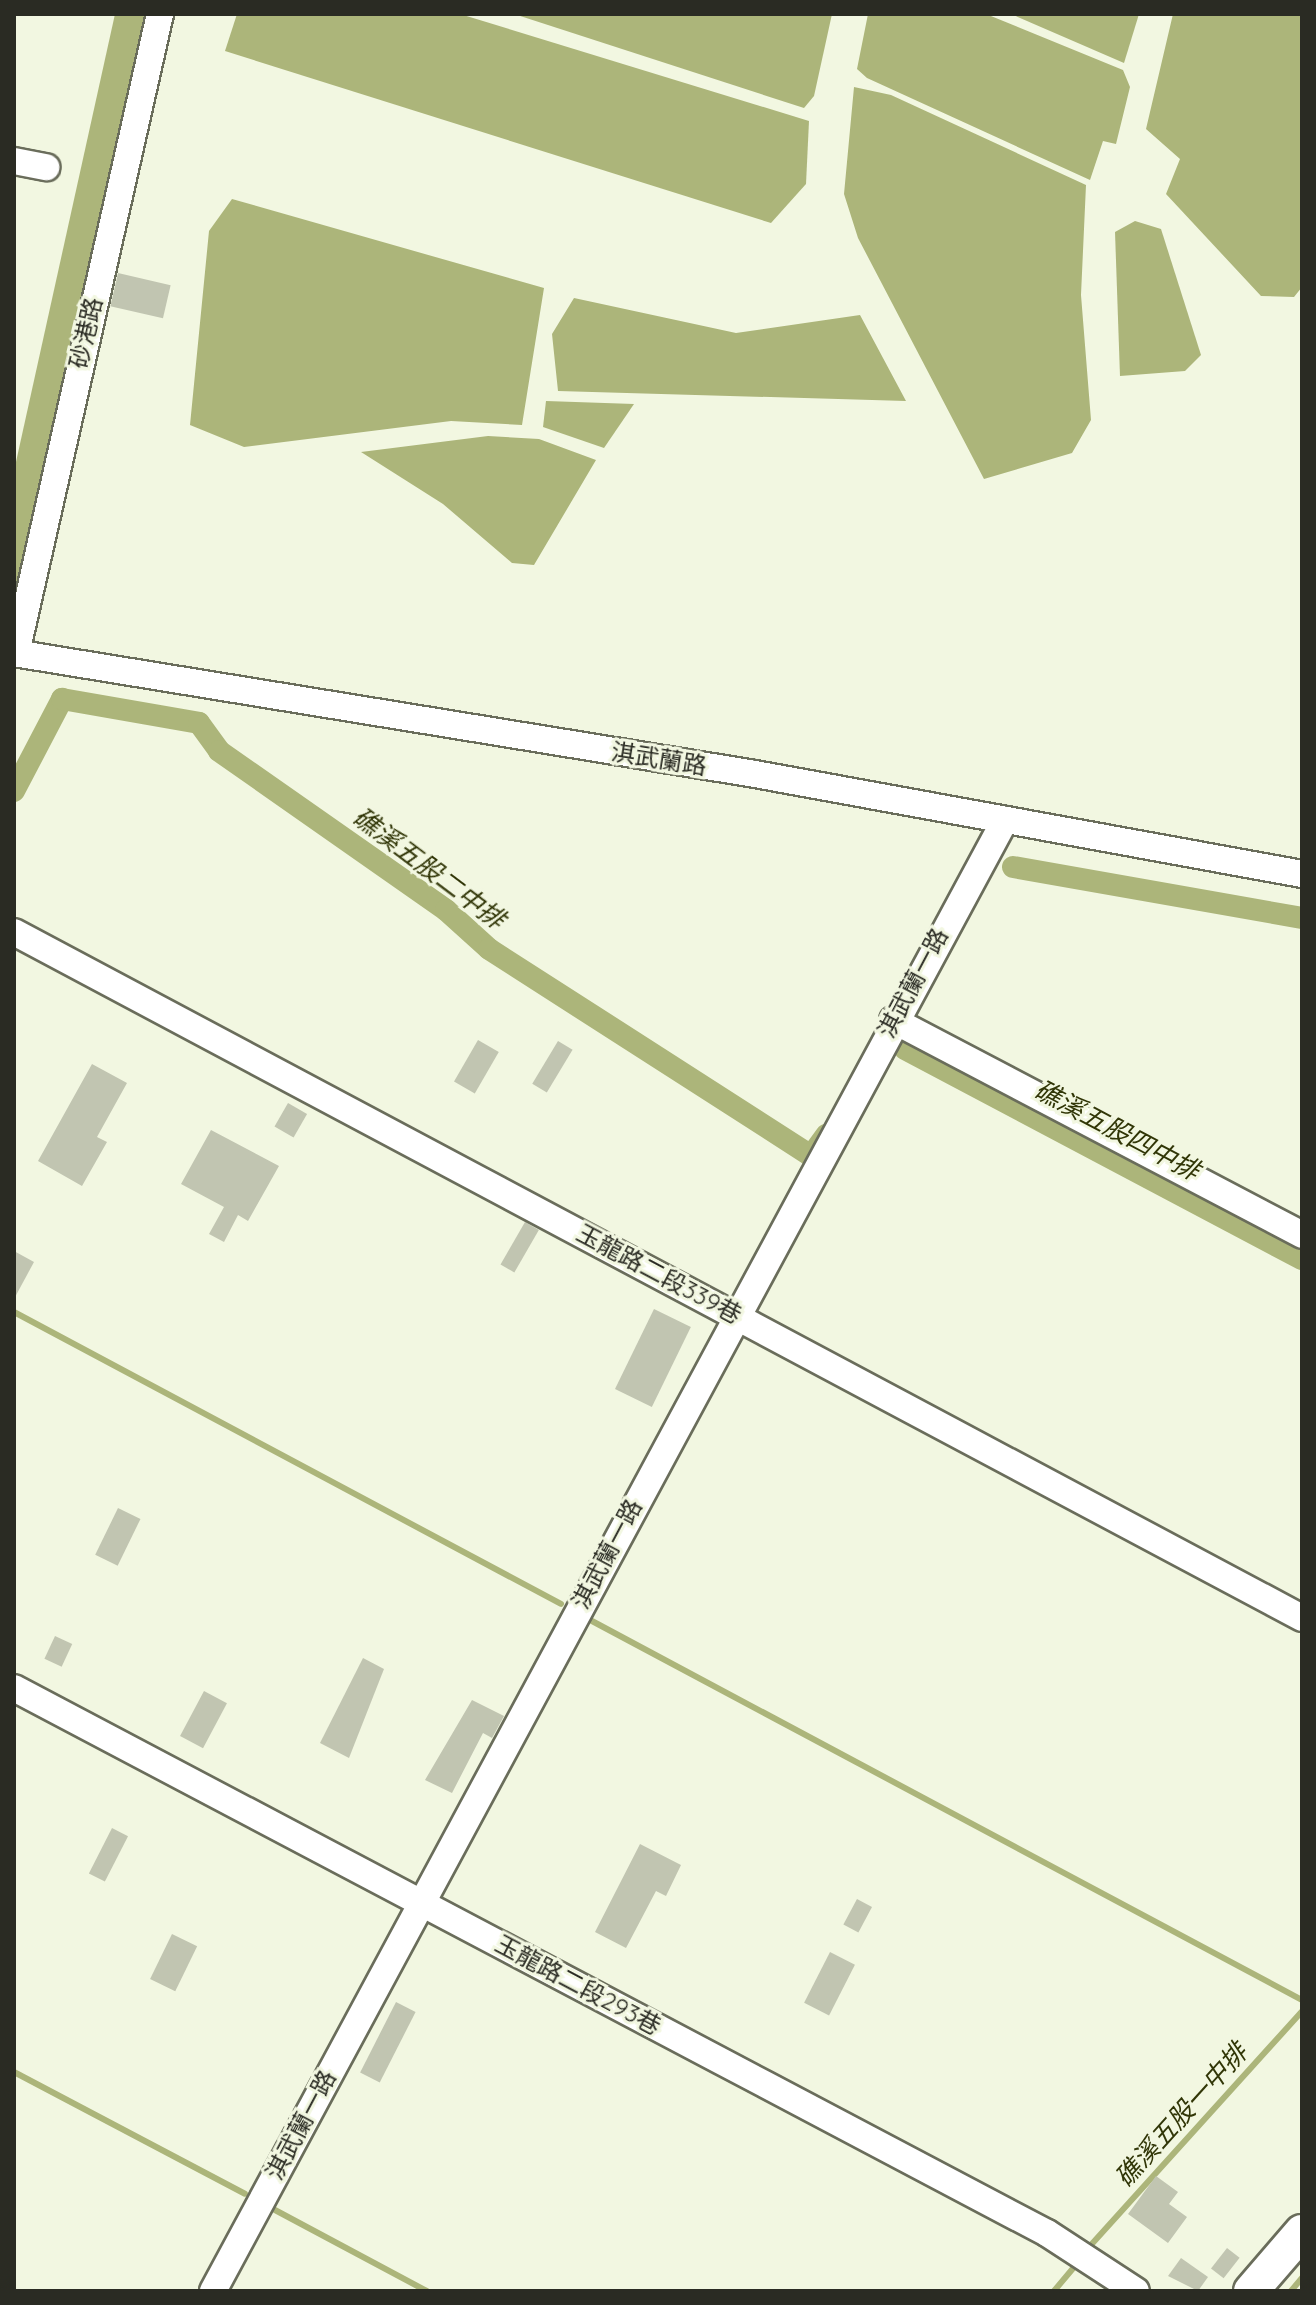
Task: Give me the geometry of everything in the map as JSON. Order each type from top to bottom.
[{"type":"main road","points":[[1251,2291],[1302,2232]]},
{"type":"street","name":"砂港路","points":[[15,653],[160,14]]},
{"type":"street","points":[[14,161],[46,167]]},
{"type":"street","name":"淇武蘭路","points":[[15,653],[1005,820],[1302,874]]},
{"type":"street","name":"淇武蘭一路","points":[[213,2291],[735,1313],[834,1142],[893,1020],[1005,820]]},
{"type":"street","name":"玉龍路二段339巷","points":[[14,932],[735,1313],[1302,1618]]},
{"type":"street","points":[[893,1020],[1302,1235]]},
{"type":"street","name":"玉龍路二段293巷","points":[[14,1688],[1047,2233],[1136,2291]]},
{"type":"shaded area","points":[[115,14],[149,14],[14,612],[14,471]]},
{"type":"shaded area","points":[[237,14],[460,14],[809,121],[806,184],[771,223],[225,51]]},
{"type":"shaded area","points":[[514,14],[832,14],[814,96],[804,108]]},
{"type":"shaded area","points":[[868,14],[986,14],[1123,70],[1130,87],[1116,144],[1103,141],[1090,180],[867,78],[857,69]]},
{"type":"shaded area","points":[[1011,14],[1139,14],[1124,63]]},
{"type":"shaded area","points":[[1173,14],[1302,14],[1302,287],[1294,297],[1261,296],[1166,194],[1180,159],[1146,129]]},
{"type":"shaded area","points":[[854,87],[891,95],[1086,185],[1081,295],[1091,420],[1072,453],[984,479],[858,238],[844,194]]},
{"type":"shaded area","points":[[232,199],[544,288],[522,425],[451,421],[244,447],[190,425],[209,231]]},
{"type":"shaded area","points":[[1135,221],[1161,229],[1201,355],[1185,371],[1120,376],[1115,232]]},
{"type":"shaded area","points":[[574,298],[736,333],[860,315],[906,401],[558,391],[552,334]]},
{"type":"shaded area","points":[[546,401],[634,404],[604,448],[543,427]]},
{"type":"shaded area","points":[[488,436],[539,439],[596,460],[534,565],[512,563],[443,504],[361,452]]},
{"type":"building","points":[[118,273],[171,285],[163,318],[110,306]]},
{"type":"building","points":[[478,1040],[499,1052],[475,1094],[454,1082]]},
{"type":"building","points":[[558,1041],[573,1050],[547,1093],[532,1084]]},
{"type":"building","points":[[92,1064],[127,1083],[97,1137],[107,1142],[82,1186],[38,1161]]},
{"type":"building","points":[[288,1103],[307,1114],[294,1137],[274,1126]]},
{"type":"building","points":[[211,1130],[279,1166],[248,1221],[238,1215],[224,1242],[209,1234],[224,1207],[181,1184]]},
{"type":"building","points":[[525,1222],[539,1230],[514,1272],[500,1264]]},
{"type":"building","points":[[14,1251],[34,1262],[14,1299]]},
{"type":"building","points":[[654,1309],[691,1327],[652,1407],[615,1389]]},
{"type":"building","points":[[118,1508],[140,1519],[118,1566],[95,1555]]},
{"type":"building","points":[[55,1636],[72,1644],[62,1667],[44,1659]]},
{"type":"building","points":[[363,1658],[384,1669],[349,1758],[320,1743]]},
{"type":"building","points":[[204,1691],[227,1703],[203,1748],[180,1736]]},
{"type":"building","points":[[472,1700],[504,1716],[492,1738],[483,1733],[452,1793],[425,1780]]},
{"type":"building","points":[[112,1828],[128,1836],[105,1882],[89,1873]]},
{"type":"building","points":[[640,1844],[681,1865],[666,1896],[656,1891],[626,1948],[595,1932]]},
{"type":"building","points":[[857,1899],[872,1907],[858,1933],[843,1925]]},
{"type":"building","points":[[172,1934],[197,1946],[175,1991],[150,1979]]},
{"type":"building","points":[[830,1952],[855,1965],[829,2015],[804,2003]]},
{"type":"building","points":[[396,2002],[416,2012],[380,2082],[360,2072]]},
{"type":"building","points":[[1156,2176],[1178,2192],[1169,2204],[1187,2217],[1168,2243],[1128,2214]]},
{"type":"building","points":[[1227,2248],[1240,2258],[1224,2278],[1211,2268]]},
{"type":"building","points":[[1181,2258],[1208,2277],[1198,2291],[1168,2276]]},
{"type":"waterway","name":"礁溪五股二中排","points":[[14,791],[62,699],[199,723],[219,751],[446,910],[489,949],[811,1156],[826,1135]]},
{"type":"waterway","points":[[1013,867],[1302,918]]},
{"type":"waterway","name":"礁溪五股四中排","points":[[905,1049],[1302,1259]]},
{"type":"waterway","points":[[14,1312],[561,1604]]},
{"type":"waterway","points":[[592,1621],[1302,2000]]},
{"type":"waterway","name":"礁溪五股一中排","points":[[1090,2246],[1302,2011]]},
{"type":"waterway","points":[[14,2072],[245,2194]]},
{"type":"waterway","points":[[275,2210],[427,2291]]},
{"type":"waterway","name":"礁溪五股一中排","points":[[1054,2291],[1075,2266]]},
{"type":"waterway","points":[[1291,2291],[1302,2278]]}]
